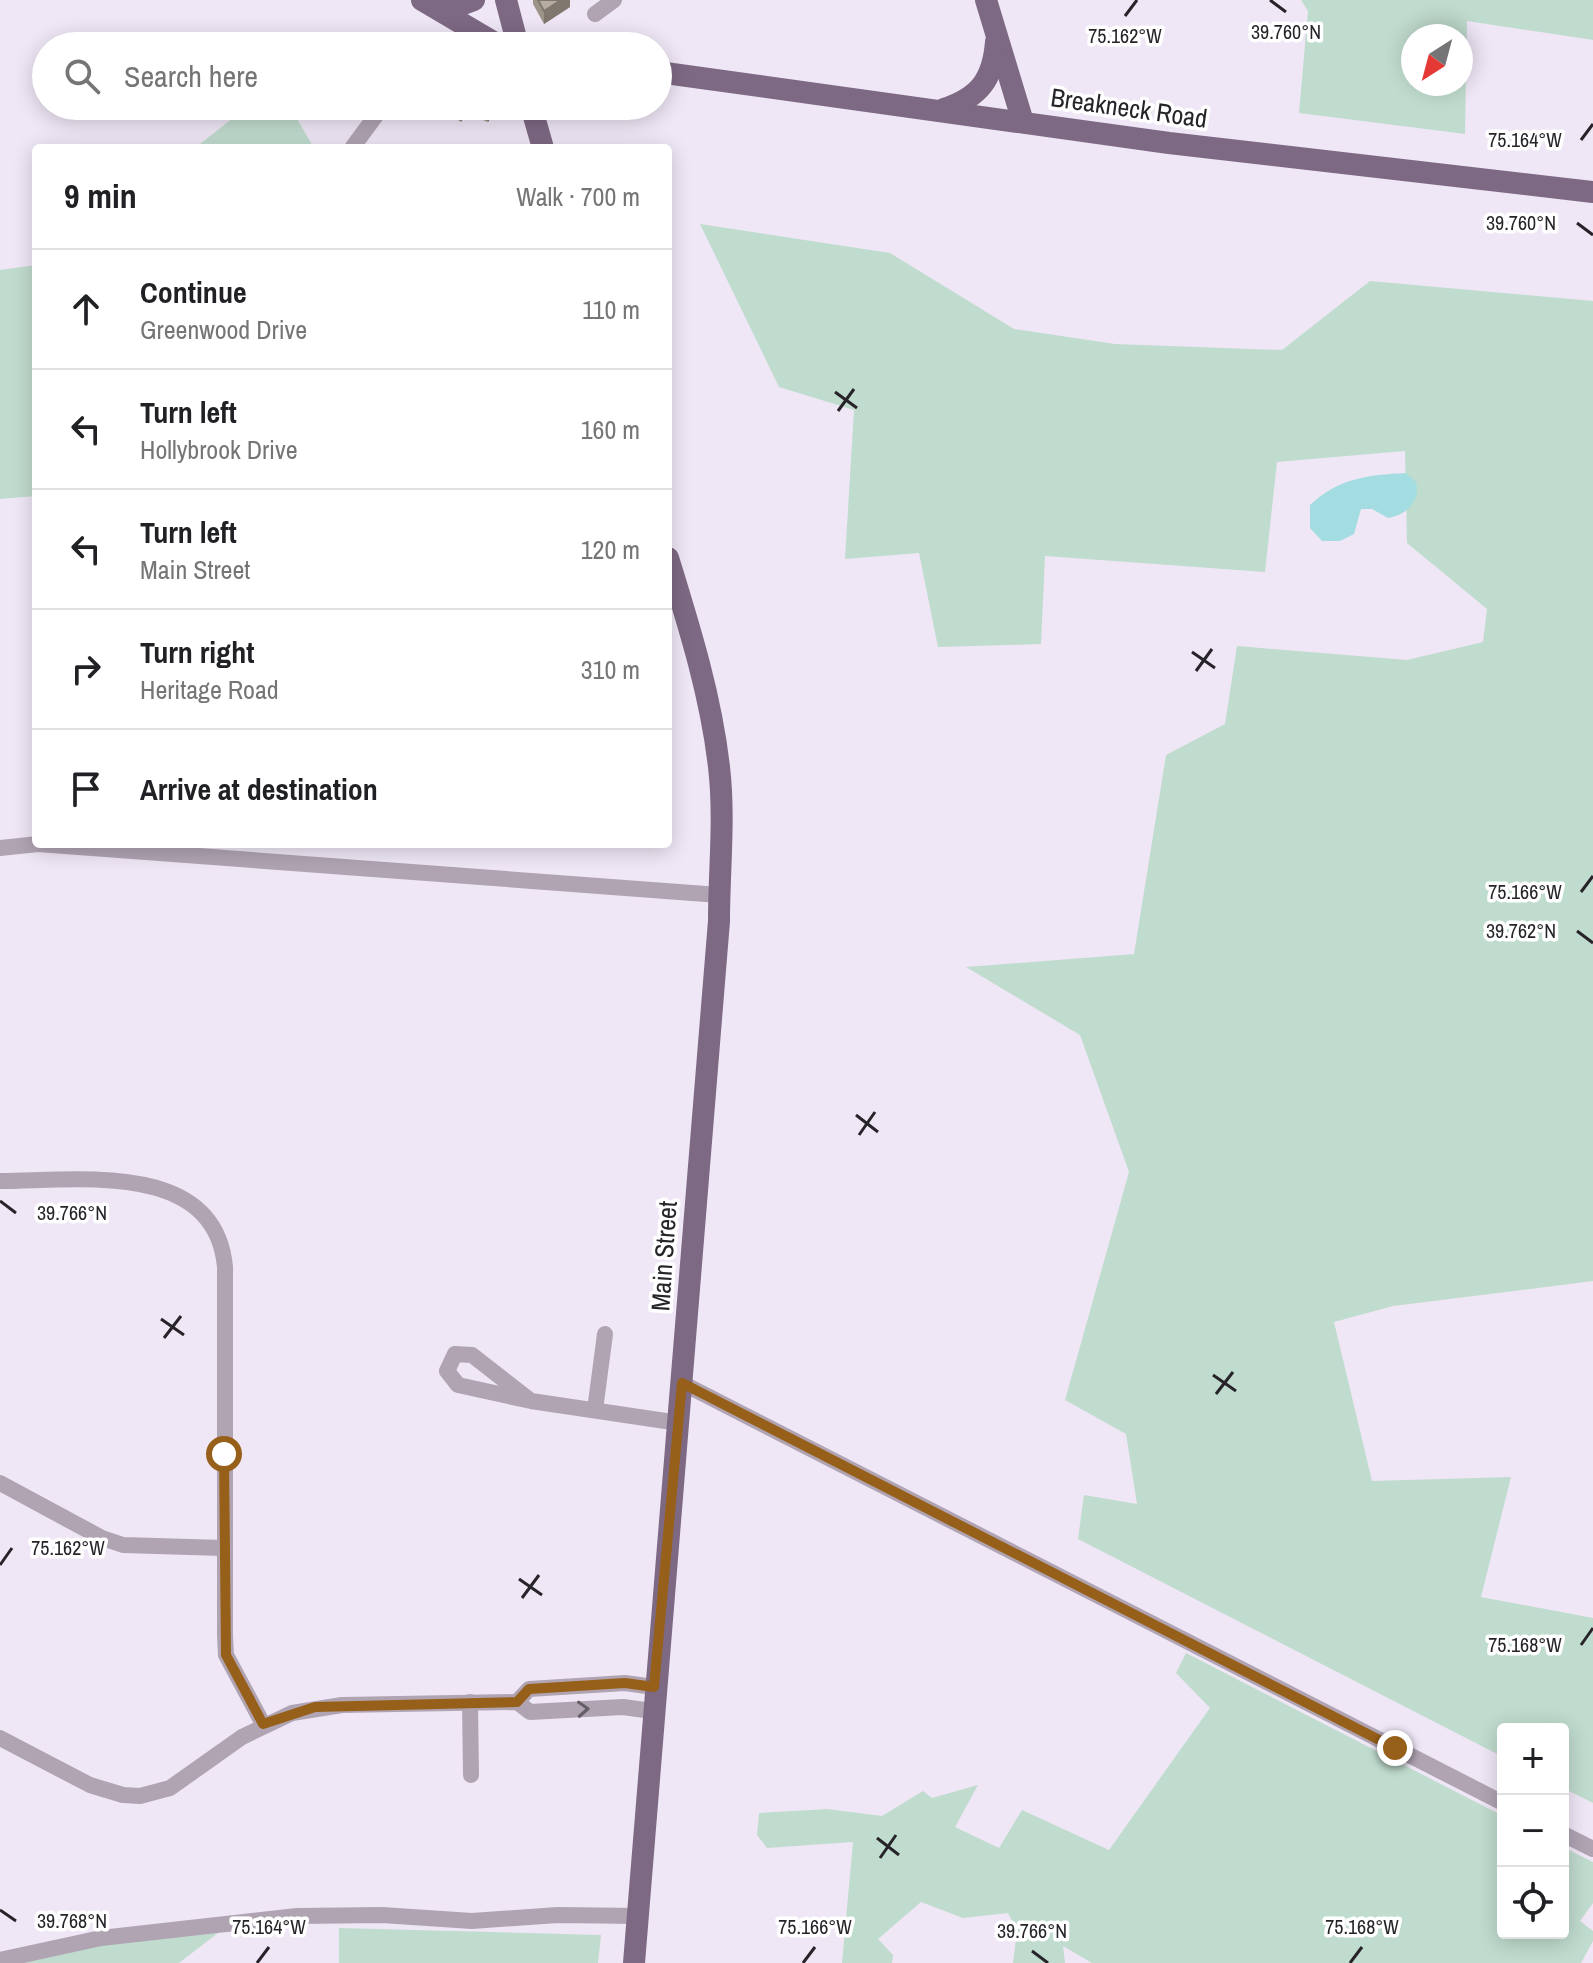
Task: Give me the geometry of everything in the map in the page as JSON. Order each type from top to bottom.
[{"type":"main road","points":[[426,3],[458,6],[474,0]]},
{"type":"main road","points":[[506,0],[514,32]]},
{"type":"main road","points":[[986,0],[1023,122]]},
{"type":"main road","points":[[426,3],[476,32]]},
{"type":"main road","points":[[939,110],[963,103],[989,79],[997,35]]},
{"type":"main road","name":"Breakneck Road","points":[[672,74],[1335,163],[1593,192]]},
{"type":"main road","points":[[535,120],[542,144]]},
{"type":"main road","name":"Main Street","points":[[634,1963],[719,895],[720,787],[715,735],[695,649],[672,571]]},
{"type":"street","points":[[595,14],[614,0]]},
{"type":"street","points":[[355,144],[373,120]]},
{"type":"street","points":[[0,848],[32,845]]},
{"type":"street","points":[[91,848],[719,895]]},
{"type":"street","points":[[0,1181],[151,1184],[184,1199],[213,1233],[225,1267],[223,1548],[226,1655],[263,1724]]},
{"type":"street","points":[[595,1410],[605,1334]]},
{"type":"street","points":[[531,1401],[472,1355],[455,1354],[447,1371],[458,1385],[531,1401],[679,1423]]},
{"type":"street","points":[[682,1383],[1497,1800]]},
{"type":"street","points":[[0,1483],[102,1538],[123,1545],[223,1548]]},
{"type":"street","points":[[517,1702],[529,1689],[625,1683],[654,1687]]},
{"type":"street","points":[[470,1702],[471,1775]]},
{"type":"street","points":[[0,1738],[90,1785],[123,1795],[140,1796],[170,1788],[263,1724],[315,1707],[517,1702],[530,1712],[623,1707],[652,1711]]},
{"type":"street","points":[[1569,1837],[1593,1849]]},
{"type":"street","points":[[0,1960],[101,1938],[297,1916],[382,1915],[472,1921],[558,1915],[638,1916]]},
{"type":"shaded area","points":[[1301,0],[1593,0],[1593,40],[1467,21],[1467,24],[1401,24],[1401,96],[1466,96],[1465,134],[1299,113],[1308,11]]},
{"type":"shaded area","points":[[230,120],[298,120],[312,144],[200,144]]},
{"type":"shaded area","points":[[700,224],[890,253],[1014,329],[1115,344],[1282,350],[1370,281],[1593,301],[1593,1281],[1393,1306],[1334,1322],[1372,1481],[1511,1477],[1481,1597],[1593,1618],[1593,1803],[1569,1791],[1569,1723],[1497,1723],[1497,1754],[1078,1539],[1084,1495],[1137,1504],[1126,1434],[1065,1400],[1129,1172],[1080,1035],[966,967],[1134,954],[1166,755],[1225,724],[1237,646],[1407,660],[1483,642],[1487,609],[1407,543],[1405,451],[1277,462],[1265,572],[1045,556],[1041,644],[938,647],[919,553],[845,559],[854,410],[779,387]]},
{"type":"shaded area","points":[[32,266],[32,496],[0,499],[0,270]]},
{"type":"shaded area","points":[[1406,473],[1416,482],[1417,489],[1411,506],[1401,514],[1388,518],[1372,509],[1361,509],[1354,534],[1340,541],[1322,541],[1310,528],[1310,505],[1332,489],[1366,477]]},
{"type":"shaded area","points":[[1186,1653],[1497,1813],[1497,1939],[1569,1939],[1569,1850],[1593,1862],[1593,1903],[1580,1921],[1593,1931],[1593,1941],[1581,1963],[1092,1963],[1063,1946],[1065,1963],[1013,1963],[1017,1931],[1008,1913],[963,1918],[921,1902],[878,1939],[893,1955],[892,1963],[842,1963],[853,1842],[767,1848],[757,1835],[759,1813],[827,1809],[882,1816],[923,1791],[932,1798],[978,1785],[955,1827],[999,1848],[1022,1810],[1109,1850],[1210,1708],[1176,1673]]},
{"type":"shaded area","points":[[339,1928],[601,1935],[598,1963],[339,1963]]},
{"type":"shaded area","points":[[218,1933],[179,1963],[0,1963],[0,1955]]},
{"type":"building","points":[[538,0],[561,0],[544,11]]},
{"type":"route","points":[[224,1454],[226,1655],[263,1724],[315,1707],[517,1702],[529,1689],[625,1683],[654,1687],[682,1383],[1395,1748]]}]
